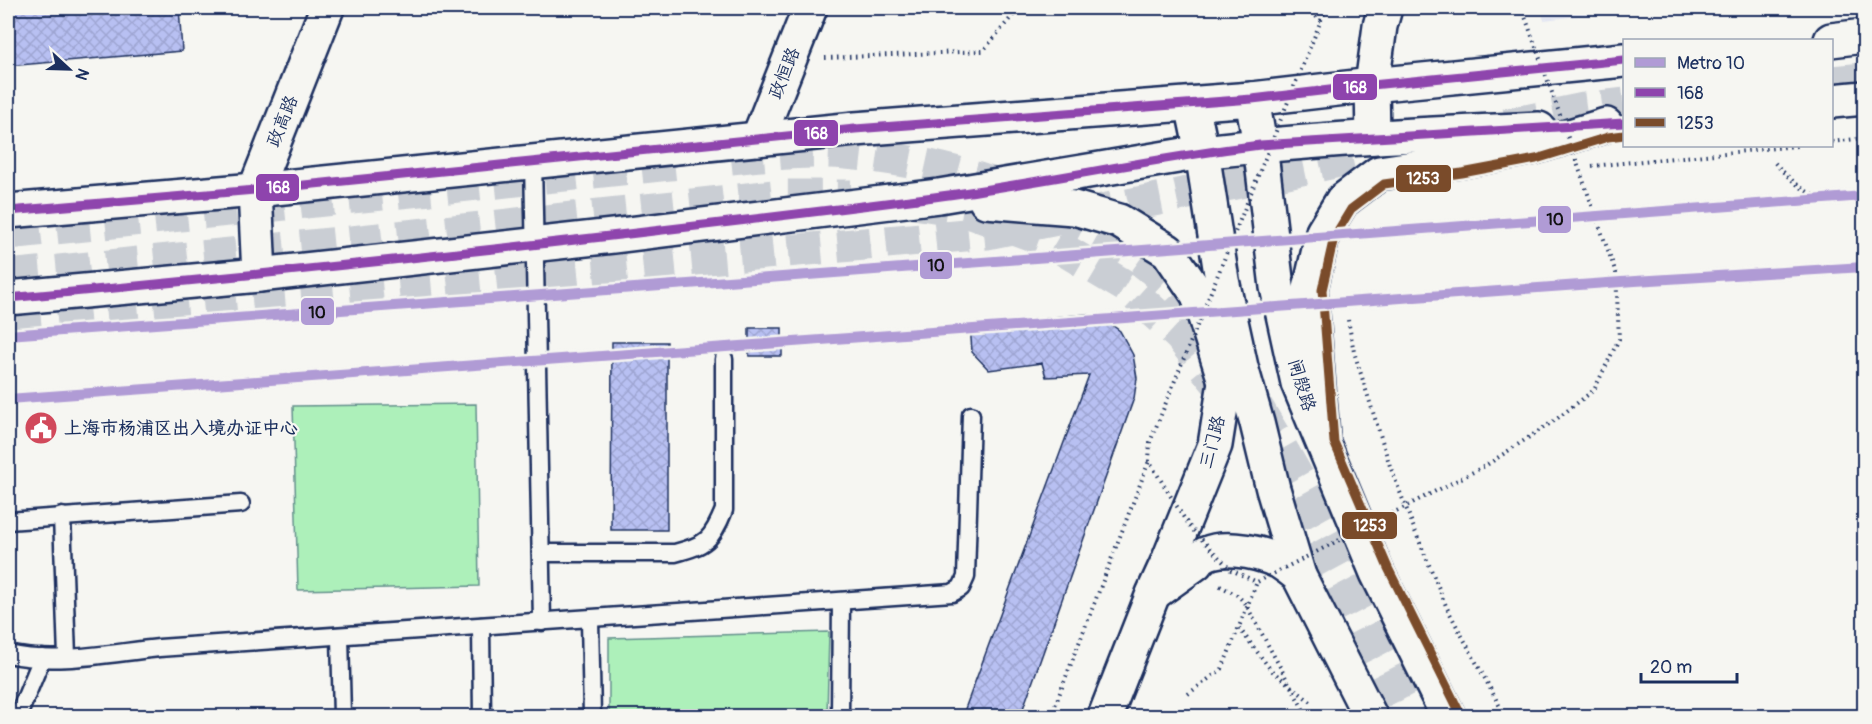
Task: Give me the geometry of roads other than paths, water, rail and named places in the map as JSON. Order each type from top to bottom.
[{"type":"main road","name":"政高路","points":[[260,275],[255,190],[327,8]]},
{"type":"main road","name":"政恒路","points":[[758,139],[810,8]]},
{"type":"main road","points":[[1373,137],[1372,85],[1380,26],[1385,8]]},
{"type":"main road","points":[[1833,40],[1864,36]]},
{"type":"main road","points":[[8,211],[255,190],[855,129],[1252,99],[1623,60]]},
{"type":"main road","points":[[1833,101],[1864,98]]},
{"type":"main road","name":"闸殷路","points":[[1252,99],[1260,145],[1277,287],[1298,383],[1377,573],[1448,717]]},
{"type":"main road","points":[[1192,104],[1222,280],[1241,367],[1273,489],[1299,576],[1370,717]]},
{"type":"main road","points":[[8,298],[260,275],[613,236],[939,196],[1202,152],[1260,145],[1615,124]]},
{"type":"main road","points":[[1322,445],[1310,289],[1323,232],[1342,201],[1379,173],[1534,147],[1615,124]]},
{"type":"main road","points":[[939,196],[1074,208],[1119,221],[1168,252],[1198,296],[1242,434],[1273,489]]},
{"type":"main road","name":"三门路","points":[[1105,717],[1162,587],[1169,559],[1215,445],[1225,382],[1222,280]]},
{"type":"main road","points":[[1162,587],[1199,558],[1221,549],[1256,553],[1279,562],[1299,576]]},
{"type":"lane","points":[[533,161],[542,622]]},
{"type":"lane","points":[[541,554],[675,553],[696,548],[710,538],[724,510],[724,359]]},
{"type":"lane","points":[[8,654],[42,658],[68,657],[159,648],[590,620],[952,593],[961,588],[966,576],[971,415]]},
{"type":"lane","points":[[8,521],[241,504]]},
{"type":"lane","points":[[62,516],[68,657]]},
{"type":"lane","points":[[840,717],[841,602]]},
{"type":"lane","points":[[590,620],[592,717]]},
{"type":"lane","points":[[481,626],[482,717]]},
{"type":"lane","points":[[340,636],[342,717]]},
{"type":"lane","points":[[18,717],[42,658]]},
{"type":"tunnel","points":[[1833,82],[1864,79]]},
{"type":"tunnel","points":[[1506,125],[1584,109],[1623,104]]},
{"type":"tunnel","points":[[8,321],[987,233],[1415,145]]},
{"type":"tunnel","points":[[731,158],[803,152],[867,155],[928,166],[1008,189]]},
{"type":"tunnel","points":[[8,233],[680,163]]},
{"type":"tunnel","points":[[8,276],[774,196],[851,196]]},
{"type":"tunnel","points":[[914,203],[966,211],[1049,241],[1125,286],[1180,336],[1219,385],[1227,400]]},
{"type":"tunnel","points":[[1055,211],[1106,238],[1154,270],[1181,297],[1203,327]]},
{"type":"tunnel","points":[[1257,407],[1364,599],[1425,716]]},
{"type":"tunnel","points":[[1285,502],[1334,594],[1394,716]]},
{"type":"metro line","name":"10","points":[[8,335],[1864,196]]},
{"type":"metro line","name":"10","points":[[8,399],[1635,281],[1864,267]]},
{"type":"place","name":"上海市杨浦区出入境办证中心","points":[[41,428]]}]
